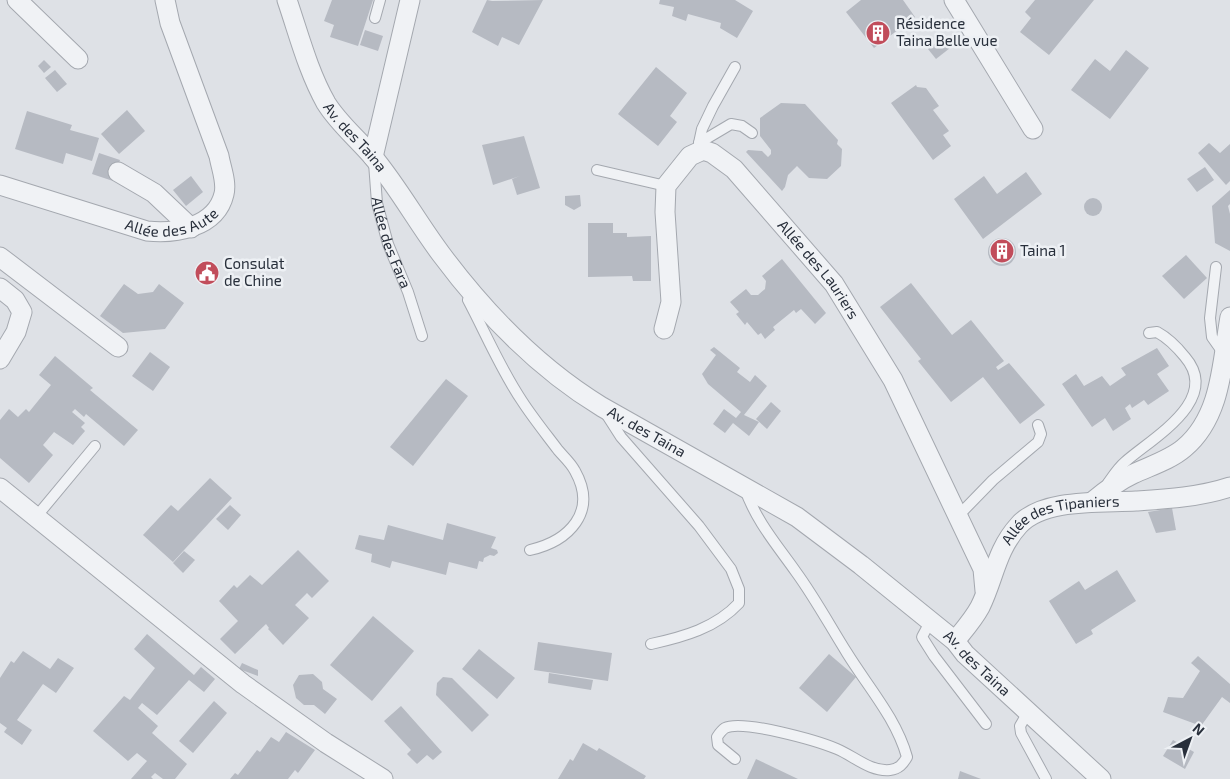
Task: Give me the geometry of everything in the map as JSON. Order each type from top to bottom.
[{"type":"street","points":[[18,0],[78,59]]},
{"type":"street","name":"Allée des Aute","points":[[0,185],[147,231],[166,233],[190,228],[212,214],[224,194],[224,177],[174,32],[165,0]]},
{"type":"street","name":"Av. des Taina","points":[[287,0],[303,50],[327,103],[348,132],[373,157],[441,255],[523,348],[581,395],[810,526],[955,642],[965,654],[1101,779]]},
{"type":"street","name":"Allée des Fara","points":[[373,157],[410,0]]},
{"type":"street","points":[[954,0],[1033,129]]},
{"type":"street","points":[[664,329],[671,302],[664,212],[666,186],[690,156],[701,147]]},
{"type":"street","name":"Allée des Lauriers","points":[[701,147],[734,169],[807,241],[893,380],[983,569],[985,591]]},
{"type":"street","points":[[118,172],[154,193],[190,228]]},
{"type":"street","points":[[0,257],[118,348]]},
{"type":"street","points":[[0,288],[15,300],[22,312],[16,332],[0,359]]},
{"type":"street","points":[[1092,502],[1118,482],[1184,448],[1197,433],[1213,408],[1222,375],[1230,317]]},
{"type":"street","name":"Allée des Tipaniers","points":[[955,642],[980,607],[1001,551],[1018,526],[1028,516],[1058,506],[1092,502],[1151,500],[1230,487]]},
{"type":"street","points":[[0,488],[243,684],[374,777]]},
{"type":"lane","points":[[375,18],[380,0]]},
{"type":"lane","points":[[701,147],[702,129],[734,67]]},
{"type":"lane","points":[[701,147],[731,124],[742,126],[752,133]]},
{"type":"lane","name":"Allée des Fara","points":[[373,157],[377,203],[388,244],[408,292],[422,336]]},
{"type":"lane","points":[[597,170],[666,186]]},
{"type":"lane","points":[[1216,267],[1210,318],[1212,337],[1224,354]]},
{"type":"lane","points":[[473,292],[468,300],[522,400],[575,471],[582,491],[583,509],[575,526],[564,537],[548,546],[530,550]]},
{"type":"lane","points":[[1092,502],[1123,463],[1176,420],[1187,407],[1193,393],[1196,377],[1192,365],[1167,337],[1156,332],[1149,333]]},
{"type":"lane","points":[[602,407],[621,437],[699,526],[730,569],[740,589],[739,603],[729,614],[688,634],[651,644]]},
{"type":"lane","points":[[958,516],[994,480],[1038,442],[1041,434],[1038,425]]},
{"type":"lane","points":[[36,517],[95,446]]},
{"type":"lane","points":[[736,759],[718,745],[717,737],[725,728],[743,725],[802,737],[837,749],[872,768],[890,770],[902,766],[908,757],[903,741],[891,719],[846,652],[822,610],[752,511],[744,488]]},
{"type":"lane","points":[[930,622],[922,637],[934,656],[986,724]]},
{"type":"lane","points":[[1028,712],[1020,726],[1021,733],[1046,779]]},
{"type":"building","points":[[332,0],[373,0],[358,46],[330,37],[334,25],[324,21]]},
{"type":"building","points":[[487,0],[543,0],[519,45],[502,37],[498,46],[472,32]]},
{"type":"building","points":[[660,0],[735,0],[753,11],[737,38],[720,28],[721,23],[688,14],[686,21],[672,16],[674,7],[659,4]]},
{"type":"building","name":"Résidence Taina Belle vue","points":[[861,0],[903,0],[915,17],[874,48],[846,12]]},
{"type":"building","points":[[1035,0],[1094,0],[1049,55],[1020,32],[1031,18],[1025,12]]},
{"type":"building","points":[[365,30],[383,36],[378,51],[360,45]]},
{"type":"building","points":[[942,38],[950,48],[936,59],[928,49]]},
{"type":"building","points":[[1126,50],[1149,68],[1110,119],[1071,90],[1095,59],[1110,71]]},
{"type":"building","points":[[44,60],[51,67],[44,73],[38,66]]},
{"type":"building","points":[[656,67],[687,93],[670,116],[677,122],[658,146],[618,114]]},
{"type":"building","points":[[55,70],[67,84],[57,92],[45,78]]},
{"type":"building","points":[[916,85],[917,87],[926,88],[939,106],[933,110],[949,131],[943,135],[951,146],[933,160],[891,103]]},
{"type":"building","points":[[781,103],[805,104],[838,140],[837,144],[842,149],[841,166],[827,179],[809,178],[797,166],[788,175],[782,191],[746,152],[748,150],[762,151],[768,157],[771,154],[771,150],[760,136],[760,118]]},
{"type":"building","points":[[127,110],[145,131],[119,154],[101,134]]},
{"type":"building","points":[[27,111],[72,125],[70,130],[99,138],[92,161],[66,153],[63,164],[15,149]]},
{"type":"building","points":[[524,136],[540,188],[517,195],[512,179],[520,176],[493,185],[482,145]]},
{"type":"building","points":[[1209,143],[1220,153],[1230,144],[1230,181],[1226,185],[1198,153]]},
{"type":"building","points":[[99,153],[120,160],[113,181],[92,174]]},
{"type":"building","points":[[1205,167],[1214,180],[1197,192],[1187,179]]},
{"type":"building","points":[[1026,172],[1042,194],[983,239],[954,199],[984,176],[997,194]]},
{"type":"building","points":[[191,176],[203,192],[186,206],[173,190]]},
{"type":"building","points":[[1230,190],[1230,204],[1228,206],[1230,214],[1230,251],[1215,243],[1212,206]]},
{"type":"building","points":[[580,195],[581,206],[574,210],[565,205],[565,196]]},
{"type":"building","points":[[1093,198],[1099,201],[1102,207],[1099,213],[1093,216],[1087,213],[1084,207],[1087,201]]},
{"type":"building","points":[[588,223],[613,223],[613,233],[627,233],[627,237],[651,236],[651,281],[633,281],[632,276],[588,277]]},
{"type":"building","name":"Taina 1","points":[[1002,238],[1012,242],[1016,252],[1012,262],[1002,266],[992,262],[988,252],[992,242]]},
{"type":"building","points":[[1186,255],[1207,278],[1184,299],[1162,276]]},
{"type":"building","points":[[782,259],[826,313],[815,324],[801,309],[796,313],[794,310],[773,327],[775,330],[765,339],[761,333],[758,335],[747,322],[745,325],[736,314],[739,312],[730,302],[746,289],[751,295],[758,295],[765,289],[766,281],[762,276]]},
{"type":"building","points":[[911,283],[952,335],[971,320],[1004,361],[996,367],[998,370],[1009,363],[1045,405],[1020,424],[983,377],[951,402],[918,361],[921,359],[880,307]]},
{"type":"building","points":[[124,284],[138,294],[153,292],[159,284],[184,303],[165,329],[123,333],[100,316]]},
{"type":"building","points":[[714,347],[740,368],[737,372],[750,382],[755,375],[767,386],[744,415],[759,422],[749,436],[733,423],[725,433],[713,424],[724,409],[736,418],[741,412],[708,384],[702,374],[716,355],[710,350]]},
{"type":"building","points":[[1157,348],[1169,366],[1157,374],[1169,391],[1148,405],[1144,400],[1132,408],[1130,404],[1125,408],[1131,419],[1113,431],[1105,418],[1092,427],[1062,384],[1076,374],[1084,386],[1102,376],[1110,386],[1126,375],[1121,368]]},
{"type":"building","points":[[150,352],[170,367],[153,391],[132,376]]},
{"type":"building","points":[[55,356],[93,388],[90,390],[138,430],[124,446],[86,414],[84,417],[75,409],[72,412],[85,423],[81,427],[85,431],[73,445],[54,432],[43,445],[53,455],[29,483],[0,458],[0,420],[9,409],[18,417],[26,409],[29,412],[51,385],[39,375]]},
{"type":"building","points":[[446,379],[468,396],[413,466],[390,447]]},
{"type":"building","points":[[771,402],[781,411],[767,429],[756,419]]},
{"type":"building","points":[[210,478],[232,498],[173,562],[143,535],[171,505],[178,511]]},
{"type":"building","points":[[230,505],[241,515],[228,530],[216,519]]},
{"type":"building","points":[[1172,508],[1176,530],[1156,533],[1148,512]]},
{"type":"building","points":[[447,523],[496,537],[491,548],[497,550],[498,553],[484,558],[483,562],[479,561],[477,569],[449,562],[446,575],[392,561],[390,568],[371,562],[372,554],[355,549],[359,535],[384,540],[388,525],[443,540]]},
{"type":"building","points":[[298,550],[329,581],[312,598],[307,593],[295,605],[309,618],[283,645],[268,629],[266,624],[235,654],[220,639],[238,621],[219,601],[234,585],[237,588],[250,575],[262,585]]},
{"type":"building","points":[[184,551],[195,560],[183,573],[173,563]]},
{"type":"building","points":[[1117,570],[1136,601],[1091,630],[1093,634],[1076,644],[1049,601],[1079,581],[1085,590]]},
{"type":"building","points":[[373,616],[414,651],[372,701],[330,665]]},
{"type":"building","points":[[147,634],[194,675],[201,667],[215,679],[204,692],[189,680],[157,715],[142,703],[138,708],[158,726],[152,733],[187,764],[175,779],[163,779],[155,773],[151,777],[153,779],[131,779],[147,761],[137,753],[128,761],[93,731],[124,696],[130,700],[155,668],[134,649]]},
{"type":"building","points":[[538,642],[612,653],[608,681],[534,670]]},
{"type":"building","points":[[479,649],[515,678],[497,699],[462,669]]},
{"type":"building","points":[[23,651],[50,669],[58,658],[74,668],[56,693],[43,684],[17,720],[32,730],[22,745],[4,732],[7,728],[0,723],[0,678],[11,661],[14,663]]},
{"type":"building","points":[[829,654],[856,677],[827,712],[799,688]]},
{"type":"building","points":[[1198,656],[1230,684],[1230,703],[1222,697],[1201,726],[1163,712],[1168,697],[1183,698],[1200,671],[1191,663]]},
{"type":"building","points":[[242,663],[258,670],[258,676],[239,669]]},
{"type":"building","points":[[549,673],[593,680],[591,690],[548,683]]},
{"type":"building","points":[[313,674],[322,682],[323,689],[337,699],[325,714],[314,705],[304,705],[296,698],[293,685],[299,675]]},
{"type":"building","points":[[443,677],[452,678],[489,715],[472,732],[436,695],[437,683]]},
{"type":"building","points":[[214,701],[227,713],[193,753],[179,741]]},
{"type":"building","points":[[401,706],[442,752],[433,760],[427,755],[417,764],[407,754],[411,750],[384,721]]},
{"type":"building","points":[[286,732],[315,750],[298,773],[295,770],[288,779],[230,779],[235,773],[238,775],[257,750],[260,752],[271,737],[279,742]]},
{"type":"building","points":[[1173,740],[1194,752],[1185,769],[1163,756]]},
{"type":"building","points":[[583,743],[597,751],[599,748],[646,776],[644,779],[558,779],[570,759],[573,761]]},
{"type":"building","points":[[756,759],[798,779],[747,779]]},
{"type":"building","points":[[960,771],[981,779],[958,779]]},
{"type":"place","name":"Résidence Taina Belle vue","points":[[878,33]]},
{"type":"place","name":"Taina 1","points":[[1002,251]]},
{"type":"place","name":"Consulat de Chine","points":[[207,273]]}]
